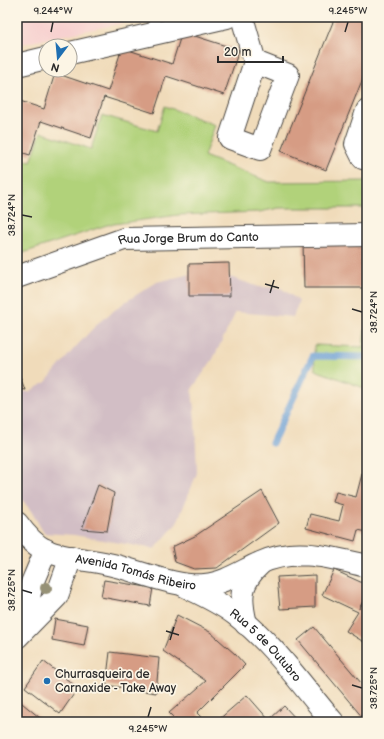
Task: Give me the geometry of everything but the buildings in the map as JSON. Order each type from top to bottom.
[{"type":"street","points":[[78,50],[155,26],[227,17]]},
{"type":"street","points":[[242,17],[255,62]]},
{"type":"street","points":[[17,65],[38,60]]},
{"type":"street","points":[[367,111],[356,144],[363,158],[367,159]]},
{"type":"street","name":"Rua Jorge Brum do Canto","points":[[17,277],[124,239],[367,235]]},
{"type":"street","name":"Avenida Tomás Ribeiro","points":[[17,523],[26,536],[46,550],[71,557],[135,570],[184,586],[217,583],[262,562],[282,555],[317,555],[367,566]]},
{"type":"street","points":[[20,634],[32,583],[46,550]]},
{"type":"street","points":[[20,634],[57,596],[71,557]]},
{"type":"street","name":"Avenida Tomás Ribeiro","points":[[246,624],[242,604],[242,593],[245,582],[251,572],[262,562]]},
{"type":"street","name":"Rua 5 de Outubro","points":[[184,586],[236,615],[246,624],[265,642],[333,722]]},
{"type":"shaded area","points":[[17,17],[137,17],[138,20],[51,38],[38,38],[38,41],[17,45]]},
{"type":"shaded area","points":[[199,272],[227,276],[259,287],[281,288],[299,301],[293,317],[236,312],[213,359],[192,389],[197,473],[177,523],[155,549],[74,535],[44,533],[31,511],[17,493],[17,391],[29,392],[46,382],[98,323],[125,302],[157,282]]},
{"type":"green space","points":[[165,106],[215,125],[204,156],[269,182],[367,181],[367,208],[279,208],[259,212],[178,215],[107,225],[17,255],[17,159],[31,162],[41,132],[91,149],[102,115],[157,131]]},
{"type":"green space","points":[[365,330],[367,330],[367,389],[315,370],[314,345],[363,347]]},
{"type":"waterway","points":[[272,443],[313,356],[367,357]]},
{"type":"place","name":"Churrasqueira de Carnaxide - Take Away","points":[[47,681]]}]
